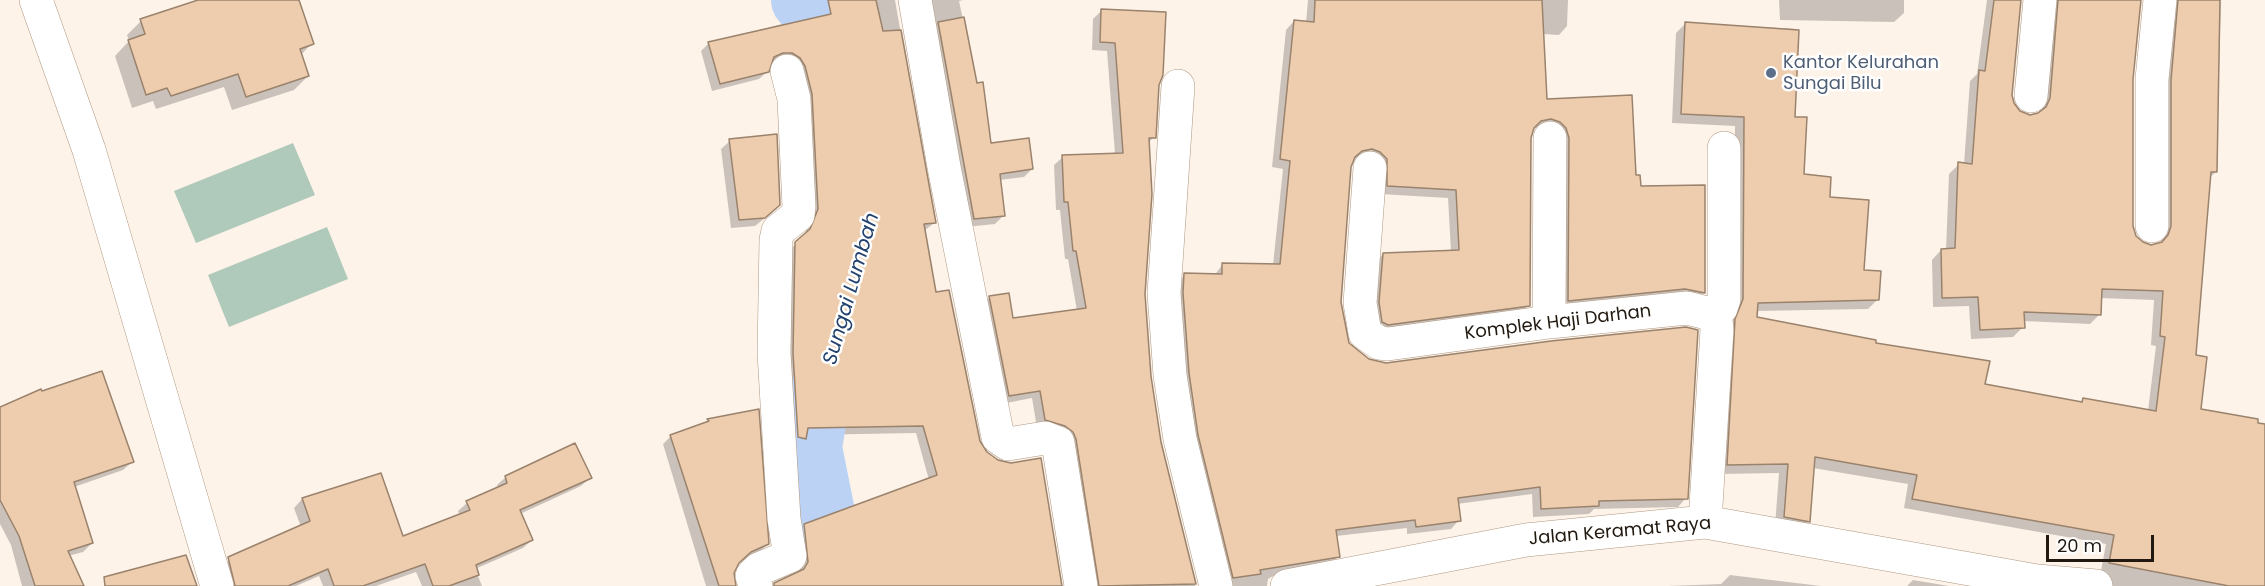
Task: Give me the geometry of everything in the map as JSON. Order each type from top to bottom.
[{"type":"street","points":[[36,0],[89,150],[217,586]]},
{"type":"street","points":[[915,0],[944,168],[998,437],[1008,444],[1045,438],[1058,443],[1081,586]]},
{"type":"street","points":[[2031,96],[2040,0]]},
{"type":"street","points":[[2152,226],[2152,79],[2160,0]]},
{"type":"street","points":[[756,586],[752,576],[759,569],[790,556],[784,519],[774,353],[776,240],[778,231],[798,215],[799,207],[794,99],[787,71]]},
{"type":"street","points":[[1178,86],[1164,293],[1170,375],[1180,439],[1216,586]]},
{"type":"street","points":[[1550,138],[1550,322]]},
{"type":"street","points":[[1706,522],[1717,330],[1716,320],[1711,314],[1720,308],[1724,299],[1724,148]]},
{"type":"street","name":"Komplek Haji Darhan","points":[[1370,168],[1360,303],[1365,333],[1373,340],[1388,344],[1550,322],[1687,308],[1711,314]]},
{"type":"street","name":"Jalan Keramat Raya","points":[[1287,586],[1526,540],[1706,522],[2037,581],[2096,586]]},
{"type":"green space","points":[[293,143],[315,195],[196,243],[174,191]]},
{"type":"green space","points":[[327,227],[348,279],[229,327],[208,275]]},
{"type":"building","points":[[198,0],[299,0],[314,44],[300,49],[309,76],[246,97],[238,74],[171,96],[167,88],[146,95],[128,40],[145,34],[140,19]]},
{"type":"building","points":[[828,0],[876,0],[883,31],[901,30],[936,223],[924,224],[936,292],[949,290],[980,441],[987,452],[998,460],[1011,463],[1041,458],[1062,586],[774,586],[774,583],[804,569],[808,562],[804,524],[937,475],[923,426],[808,428],[806,439],[798,437],[793,353],[795,242],[810,229],[818,209],[812,94],[805,66],[800,58],[792,53],[783,53],[774,57],[769,72],[720,84],[708,42],[831,14]]},
{"type":"building","points":[[1315,0],[1542,0],[1547,99],[1632,95],[1636,175],[1640,175],[1641,186],[1705,185],[1705,293],[1685,289],[1568,301],[1569,138],[1566,128],[1560,122],[1551,119],[1541,121],[1534,128],[1531,138],[1530,306],[1388,325],[1382,322],[1379,302],[1383,253],[1459,250],[1456,190],[1387,186],[1387,159],[1380,152],[1372,149],[1362,151],[1355,157],[1351,167],[1341,302],[1349,343],[1369,359],[1386,363],[1551,341],[1686,327],[1698,330],[1688,499],[1599,501],[1599,506],[1541,509],[1540,487],[1458,498],[1461,521],[1416,527],[1415,520],[1336,530],[1340,557],[1260,570],[1261,574],[1233,578],[1198,435],[1189,373],[1183,293],[1184,273],[1222,274],[1222,263],[1280,264],[1290,161],[1280,159],[1294,20],[1314,22]]},
{"type":"building","points":[[1994,0],[2021,0],[2012,95],[2020,111],[2030,115],[2046,107],[2050,98],[2058,0],[2141,0],[2133,79],[2133,226],[2136,236],[2151,245],[2162,242],[2171,226],[2171,80],[2178,0],[2220,0],[2217,172],[2211,172],[2196,355],[2207,357],[2201,409],[2258,419],[2258,423],[2265,424],[2265,586],[2229,586],[2109,563],[2114,535],[1912,499],[1917,475],[1815,457],[1810,522],[1784,517],[1788,464],[1727,465],[1735,319],[1743,299],[1744,117],[1681,114],[1685,22],[1799,30],[1795,117],[1807,117],[1804,174],[1831,177],[1830,197],[1869,200],[1864,270],[1881,271],[1879,300],[1758,303],[1757,317],[1876,340],[1876,343],[1990,361],[1985,384],[2082,402],[2083,398],[2156,411],[2165,337],[2160,336],[2163,291],[2102,289],[2101,315],[2024,312],[2025,328],[1980,330],[1978,297],[1942,298],[1941,249],[1955,248],[1958,162],[1972,164],[1979,70],[1985,71]]},
{"type":"building","points":[[1101,9],[1166,12],[1163,75],[1159,85],[1156,138],[1149,138],[1152,194],[1145,294],[1151,376],[1161,442],[1196,584],[1099,586],[1076,439],[1073,432],[1065,426],[1045,420],[1040,391],[1009,396],[989,296],[1009,293],[1013,318],[1086,308],[1076,251],[1073,251],[1068,202],[1064,202],[1062,155],[1123,153],[1115,43],[1100,42]]},
{"type":"building","points":[[964,17],[977,83],[983,82],[991,143],[1029,138],[1033,169],[1000,174],[1005,216],[974,219],[938,22]]},
{"type":"building","points":[[777,134],[780,205],[765,218],[739,220],[729,139]]},
{"type":"building","points":[[102,371],[134,462],[74,482],[93,543],[68,551],[84,586],[35,586],[19,536],[0,500],[0,407],[41,389],[42,391]]},
{"type":"building","points":[[759,409],[769,544],[751,552],[739,563],[734,573],[736,586],[719,586],[670,435],[709,421],[707,419]]},
{"type":"building","points":[[575,443],[592,478],[520,510],[533,540],[476,565],[479,575],[449,586],[433,586],[425,564],[363,586],[334,586],[328,569],[288,586],[235,586],[228,557],[310,521],[302,498],[381,473],[403,536],[470,510],[466,501],[507,483],[505,476]]},
{"type":"building","points":[[186,555],[197,586],[105,586],[104,577]]},
{"type":"waterway","name":"Sungai Lumbah","points":[[803,0],[827,28],[853,98]]},
{"type":"waterway","name":"Sungai Lumbah","points":[[837,342],[815,415],[810,448],[823,513],[854,586]]},
{"type":"place","name":"Kantor Kelurahan Sungai Bilu","points":[[1771,73]]}]
